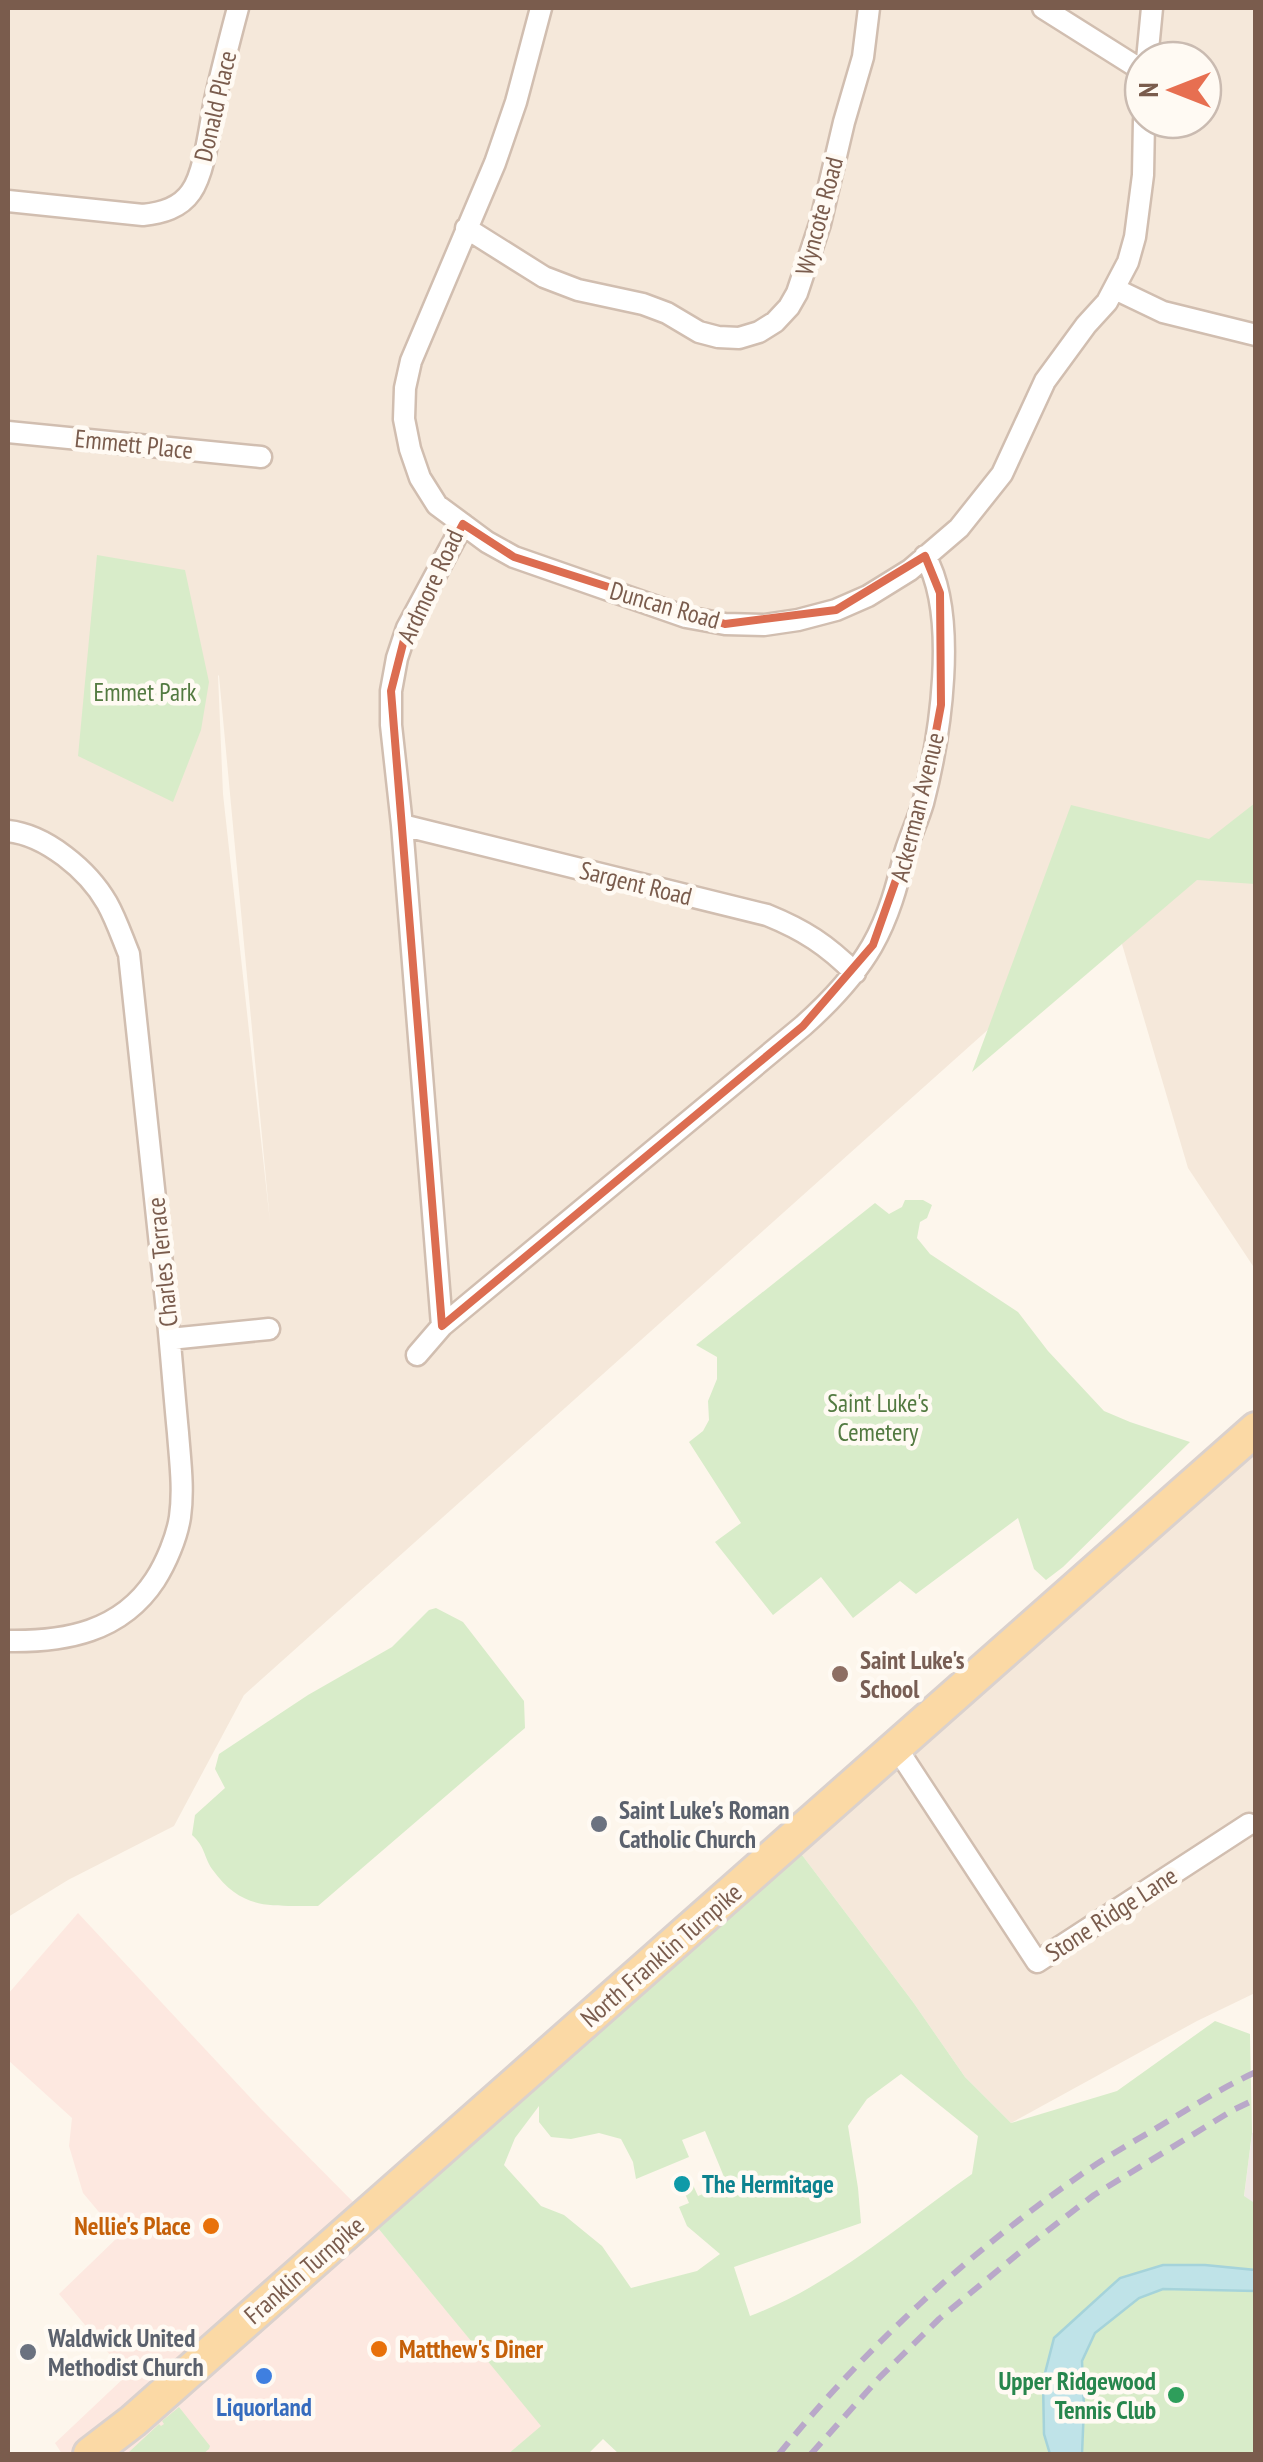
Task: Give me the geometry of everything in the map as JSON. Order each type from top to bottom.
[{"type":"main road","name":"North Franklin Turnpike","points":[[381,2202],[1256,1430]]},
{"type":"main road","name":"Franklin Turnpike","points":[[90,2454],[381,2202]]},
{"type":"street","name":"Donald Place","points":[[8,200],[143,215],[162,213],[178,205],[199,178],[238,8]]},
{"type":"street","name":"Ardmore Road","points":[[442,1326],[391,691],[396,658],[407,628],[463,524],[436,505],[420,478],[404,419],[405,388],[411,361],[495,163],[541,8]]},
{"type":"street","name":"Wyncote Road","points":[[466,228],[544,277],[578,290],[644,304],[699,332],[718,337],[739,338],[759,332],[776,322],[798,293],[863,57],[869,8]]},
{"type":"street","points":[[1044,8],[1123,58]]},
{"type":"street","points":[[1149,40],[1152,8]]},
{"type":"street","points":[[925,556],[960,528],[1002,474],[1045,381],[1115,289],[1135,237],[1144,140]]},
{"type":"street","points":[[1115,289],[1163,312],[1256,335]]},
{"type":"street","name":"Emmett Place","points":[[8,432],[262,457]]},
{"type":"street","name":"Duncan Road","points":[[463,524],[514,557],[686,616],[724,624],[781,623],[836,610],[868,596],[925,556]]},
{"type":"street","name":"Ackerman Avenue","points":[[417,1356],[442,1326],[830,1002],[873,945],[890,910],[934,756],[941,706],[944,654],[940,593],[925,556]]},
{"type":"street","name":"Sargent Road","points":[[402,825],[767,915],[798,927],[828,946],[855,972]]},
{"type":"street","name":"Charles Terrace","points":[[8,831],[21,832],[44,844],[82,871],[106,900],[129,954],[170,1340],[181,1486],[180,1518],[170,1549],[156,1579],[139,1600],[97,1630],[40,1642],[8,1641]]},
{"type":"street","points":[[170,1340],[269,1329]]},
{"type":"street","name":"Stone Ridge Lane","points":[[896,1748],[1038,1962],[1249,1824]]},
{"type":"highlighted area","points":[[463,524],[514,557],[725,624],[836,610],[925,556],[940,593],[941,705],[922,806],[873,945],[803,1026],[442,1326],[391,691],[407,628]]},
{"type":"shaded area","points":[[8,8],[1255,8],[1255,1269],[1188,1168],[1114,917],[244,1695],[174,1826],[68,1880],[8,1917]],"holes":[[[219,676],[270,1222],[223,794]]]},
{"type":"shaded area","points":[[1255,1442],[1255,1993],[1011,2123],[965,2077],[799,1851]]},
{"type":"shaded area","points":[[78,1913],[373,2222],[542,2426],[508,2454],[62,2454],[55,2443],[127,2375],[59,2294],[119,2236],[83,2193],[69,2146],[72,2118],[8,2060],[8,1994]]},
{"type":"shaded area","points":[[1255,2132],[1255,2204],[1244,2197]]},
{"type":"green space","name":"Emmet Park","points":[[97,555],[185,570],[209,682],[201,730],[173,802],[78,756]]},
{"type":"green space","points":[[1255,803],[1255,884],[1197,880],[972,1072],[1071,805],[1209,839]]},
{"type":"green space","name":"Saint Luke's Cemetery","points":[[905,1200],[923,1200],[932,1205],[927,1218],[920,1222],[917,1238],[930,1254],[1018,1312],[1104,1411],[1190,1442],[1046,1580],[1034,1569],[1018,1518],[916,1594],[900,1581],[853,1618],[821,1577],[773,1615],[715,1542],[741,1523],[689,1442],[709,1420],[708,1401],[717,1379],[717,1357],[696,1345],[875,1203],[889,1214],[902,1207]]},
{"type":"green space","points":[[436,1608],[463,1622],[524,1701],[525,1728],[318,1906],[259,1903],[235,1893],[212,1869],[192,1835],[195,1815],[225,1788],[215,1769],[219,1754],[308,1695],[392,1647],[429,1610]]},
{"type":"green space","points":[[799,1851],[965,2077],[1011,2123],[1117,2091],[1215,2021],[1250,2034],[1252,2133],[1244,2196],[1256,2204],[1255,2454],[619,2454],[603,2439],[588,2454],[508,2454],[541,2426],[373,2222]],"holes":[[[901,2074],[978,2136],[972,2174],[838,2271],[750,2316],[734,2267],[861,2223],[848,2126],[867,2099]],[[539,2106],[539,2122],[551,2137],[571,2139],[599,2133],[621,2139],[633,2162],[636,2179],[689,2157],[682,2140],[705,2131],[727,2184],[698,2196],[693,2185],[683,2189],[689,2203],[679,2207],[687,2226],[720,2254],[697,2271],[631,2288],[602,2246],[564,2215],[541,2206],[504,2165],[515,2138]]]},
{"type":"green space","points":[[179,2407],[209,2449],[203,2454],[129,2452],[159,2424],[164,2424],[162,2421]]},
{"type":"water","points":[[1163,2265],[1255,2270],[1255,2291],[1163,2289],[1139,2298],[1095,2333],[1082,2361],[1082,2454],[1050,2454],[1044,2434],[1043,2381],[1054,2338],[1120,2278]]},
{"type":"railway","points":[[779,2454],[882,2340],[997,2237],[1096,2164],[1256,2072]]},
{"type":"railway","points":[[811,2454],[939,2319],[1025,2248],[1094,2195],[1256,2099]]},
{"type":"place","name":"Saint Luke's School","points":[[840,1674]]},
{"type":"place","name":"Saint Luke's Roman Catholic Church","points":[[599,1824]]},
{"type":"place","name":"The Hermitage","points":[[682,2184]]},
{"type":"place","name":"Nellie's Place","points":[[211,2226]]},
{"type":"place","name":"Matthew's Diner","points":[[379,2349]]},
{"type":"place","name":"Waldwick United Methodist Church","points":[[28,2352]]},
{"type":"place","name":"Liquorland","points":[[264,2376]]},
{"type":"place","name":"Upper Ridgewood Tennis Club","points":[[1176,2395]]}]
